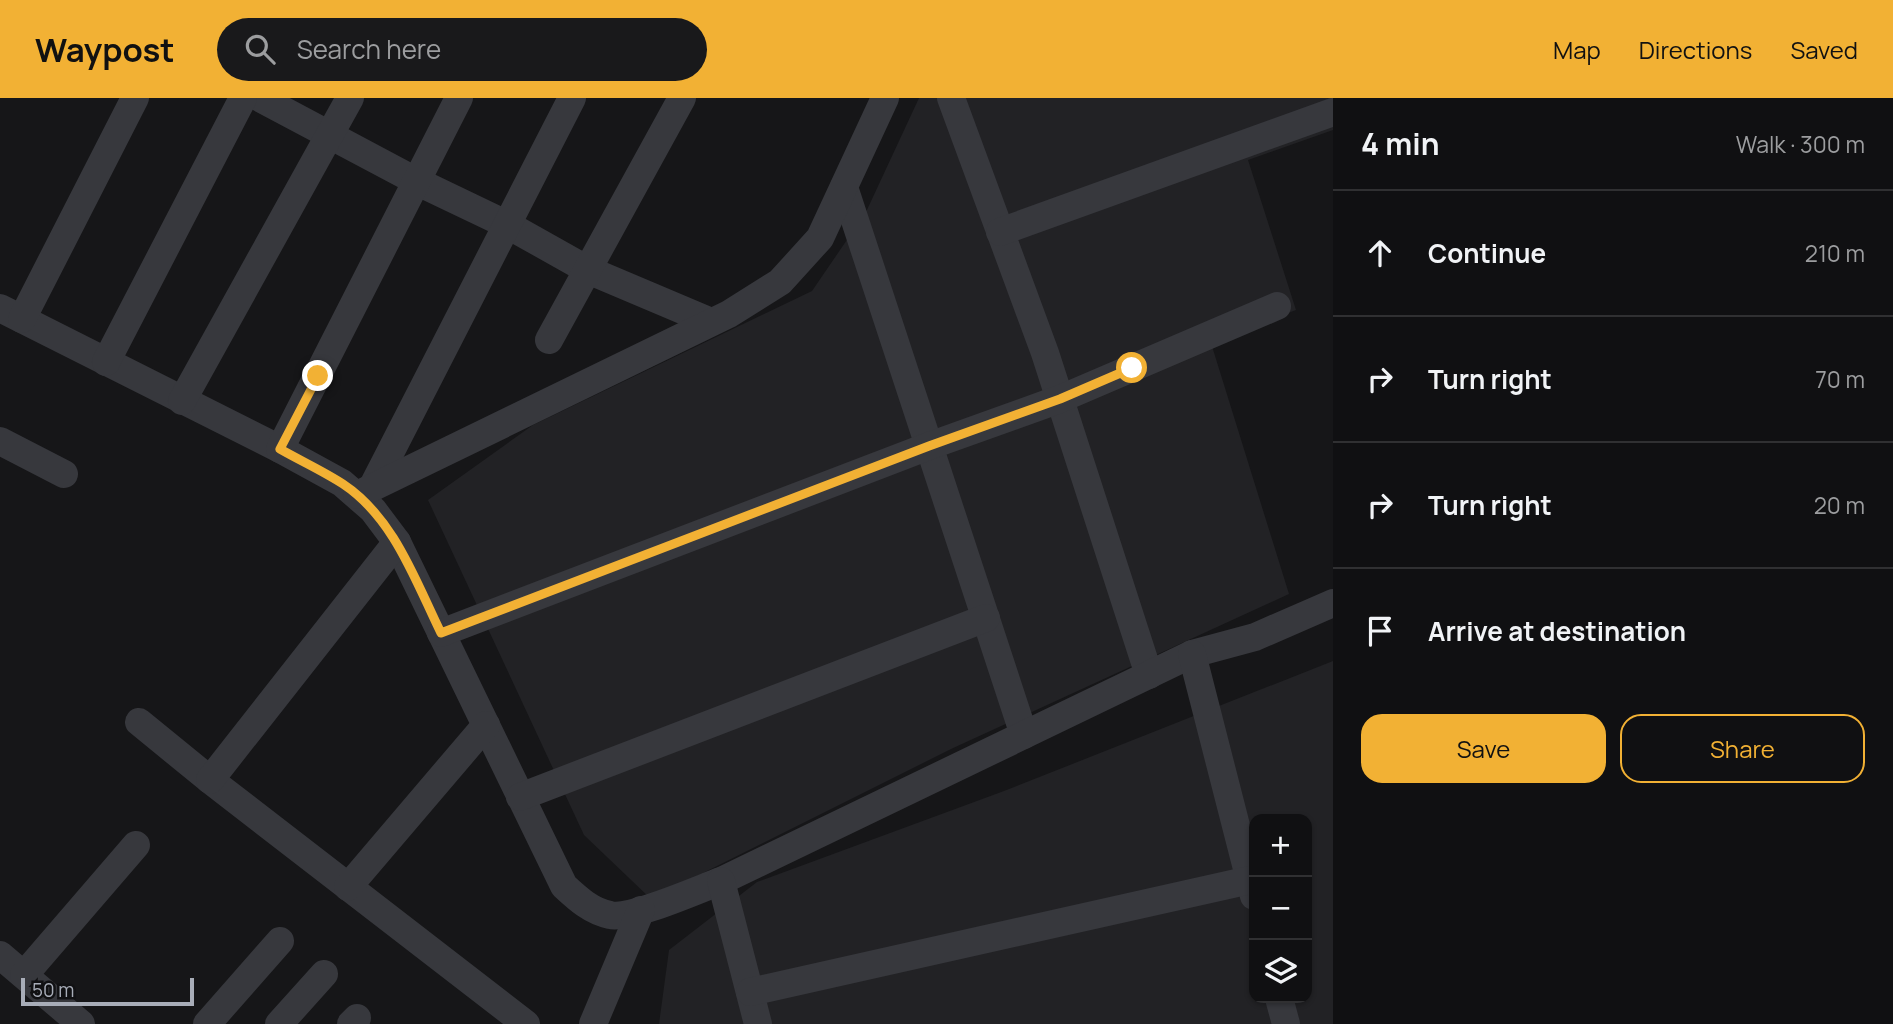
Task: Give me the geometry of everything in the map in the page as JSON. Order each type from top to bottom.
[{"type":"street","points":[[135,98],[11,313],[342,483],[365,491],[711,322],[779,282],[820,238],[884,98]]},
{"type":"street","points":[[106,362],[243,98]]},
{"type":"street","points":[[260,98],[418,182],[506,224],[588,270],[711,322]]},
{"type":"street","points":[[182,401],[350,98]]},
{"type":"street","points":[[280,449],[418,182],[458,98]]},
{"type":"street","points":[[365,491],[572,98]]},
{"type":"street","points":[[549,341],[682,98]]},
{"type":"street","points":[[951,98],[1060,399],[1149,675]]},
{"type":"street","points":[[1000,232],[1333,112]]},
{"type":"street","points":[[844,187],[1024,735]]},
{"type":"street","points":[[441,633],[929,446],[1060,399],[1277,306]]},
{"type":"street","points":[[0,441],[64,474]]},
{"type":"street","points":[[365,491],[373,510],[397,542],[564,886],[584,904],[613,916],[641,910],[721,881],[1192,654],[1255,637],[1333,603]]},
{"type":"street","points":[[210,780],[397,542]]},
{"type":"street","points":[[520,797],[986,618]]},
{"type":"street","points":[[1192,654],[1249,877]]},
{"type":"street","points":[[139,722],[526,1024]]},
{"type":"street","points":[[348,887],[486,725]]},
{"type":"street","points":[[24,975],[136,845]]},
{"type":"street","points":[[721,881],[758,1024]]},
{"type":"street","points":[[750,992],[1249,890]]},
{"type":"street","points":[[593,1024],[641,910]]},
{"type":"street","points":[[207,1024],[280,941]]},
{"type":"street","points":[[0,955],[81,1024]]},
{"type":"street","points":[[279,1024],[324,974]]},
{"type":"street","points":[[1280,1003],[1286,1024]]},
{"type":"shaded area","points":[[919,98],[1333,98],[1333,130],[1248,160],[1296,310],[1211,343],[1289,594],[951,749],[651,899],[584,835],[428,500],[533,425],[812,291],[866,212]]},
{"type":"shaded area","points":[[1333,661],[1333,1024],[659,1024],[669,950],[757,882],[1004,791]]},
{"type":"route","points":[[318,376],[280,449],[342,483],[373,510],[397,542],[441,633],[929,446],[1060,399],[1132,368]]}]
